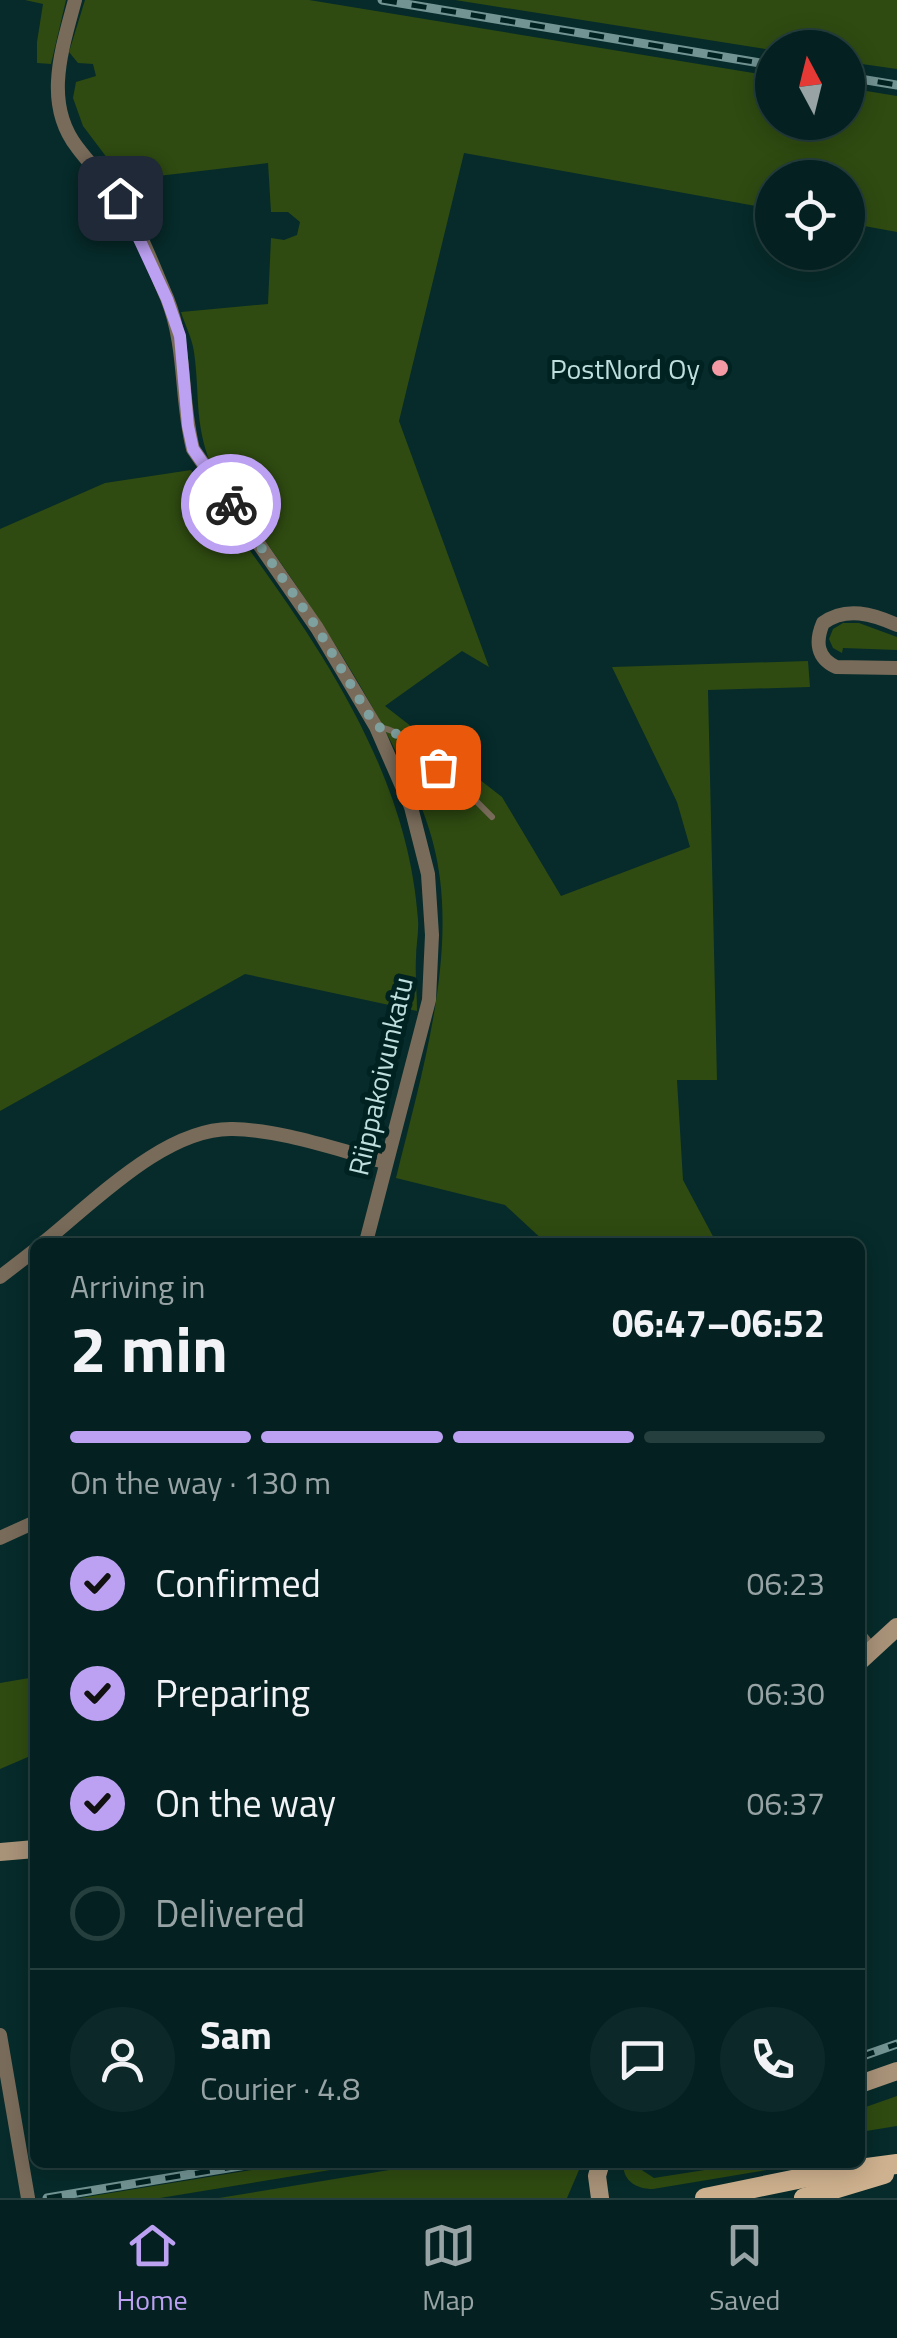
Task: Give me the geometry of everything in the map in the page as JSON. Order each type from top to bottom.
[{"type":"main road","points":[[704,2198],[822,2174],[897,2167]]},
{"type":"main road","points":[[804,2198],[897,2167]]},
{"type":"street","name":"Riippakoivunkatu","points":[[75,0],[58,79],[62,120],[75,146],[126,208],[167,299],[184,355],[193,449],[317,628],[376,727],[411,807],[428,874],[432,935],[430,1000],[367,1238]]},
{"type":"street","points":[[897,625],[864,614],[835,615],[823,623],[818,646],[827,663],[836,667],[897,668]]},
{"type":"street","points":[[49,1238],[154,1154],[205,1131],[254,1130],[385,1162]]},
{"type":"street","points":[[0,1278],[30,1254]]},
{"type":"street","points":[[0,1538],[30,1524]]},
{"type":"street","points":[[867,1654],[897,1627]]},
{"type":"street","points":[[0,1852],[30,1849]]},
{"type":"street","points":[[0,2035],[3,2078],[28,2198]]},
{"type":"street","points":[[865,2082],[897,2072]]},
{"type":"street","points":[[600,2168],[600,2198]]},
{"type":"lane","points":[[376,727],[390,729],[412,743],[492,816]]},
{"type":"green space","points":[[25,0],[66,0],[51,64],[37,63],[43,4]]},
{"type":"green space","points":[[85,0],[309,0],[755,73],[755,140],[865,140],[865,91],[897,96],[897,232],[865,226],[865,160],[755,160],[755,206],[464,153],[399,421],[489,667],[462,651],[385,706],[502,797],[561,896],[690,847],[677,802],[612,667],[808,661],[810,687],[708,690],[717,1080],[677,1080],[683,1180],[714,1238],[541,1238],[505,1205],[396,1178],[437,991],[442,916],[433,841],[406,772],[370,702],[305,598],[211,465],[200,421],[193,347],[181,312],[268,304],[271,238],[284,240],[297,235],[300,222],[288,212],[271,212],[268,163],[141,178],[117,171],[83,126],[73,98],[76,82],[96,76],[93,64],[78,63],[69,52]]},
{"type":"green space","points":[[455,0],[897,0],[897,69],[865,64],[865,30],[755,30],[755,47]]},
{"type":"green space","points":[[191,470],[266,573],[336,680],[391,796],[409,856],[418,920],[417,1011],[245,974],[0,1111],[0,529],[105,483]]},
{"type":"green space","points":[[843,623],[859,623],[897,637],[897,650],[843,648],[842,653],[833,648],[829,639],[833,629]]},
{"type":"green space","points":[[30,1678],[30,1756],[0,1769],[0,1683]]},
{"type":"green space","points":[[897,2096],[897,2126],[865,2131],[865,2107]]},
{"type":"green space","points":[[263,2168],[343,2168],[160,2198],[80,2198]]},
{"type":"green space","points":[[402,2168],[580,2168],[567,2198],[219,2198]]},
{"type":"green space","points":[[624,2168],[639,2168],[654,2178],[717,2168],[779,2168],[653,2189],[632,2183]]},
{"type":"railway","points":[[382,0],[755,62]]},
{"type":"railway","points":[[865,80],[897,85]]},
{"type":"railway","points":[[865,2055],[897,2044]]},
{"type":"railway","points":[[47,2198],[228,2168]]},
{"type":"way so far","points":[[231,504],[317,628],[376,727],[390,729],[412,743],[438,767]]},
{"type":"place","name":"PostNord Oy","points":[[720,368]]},
{"type":"route","points":[[120,198],[180,336],[193,449],[231,504]]}]
